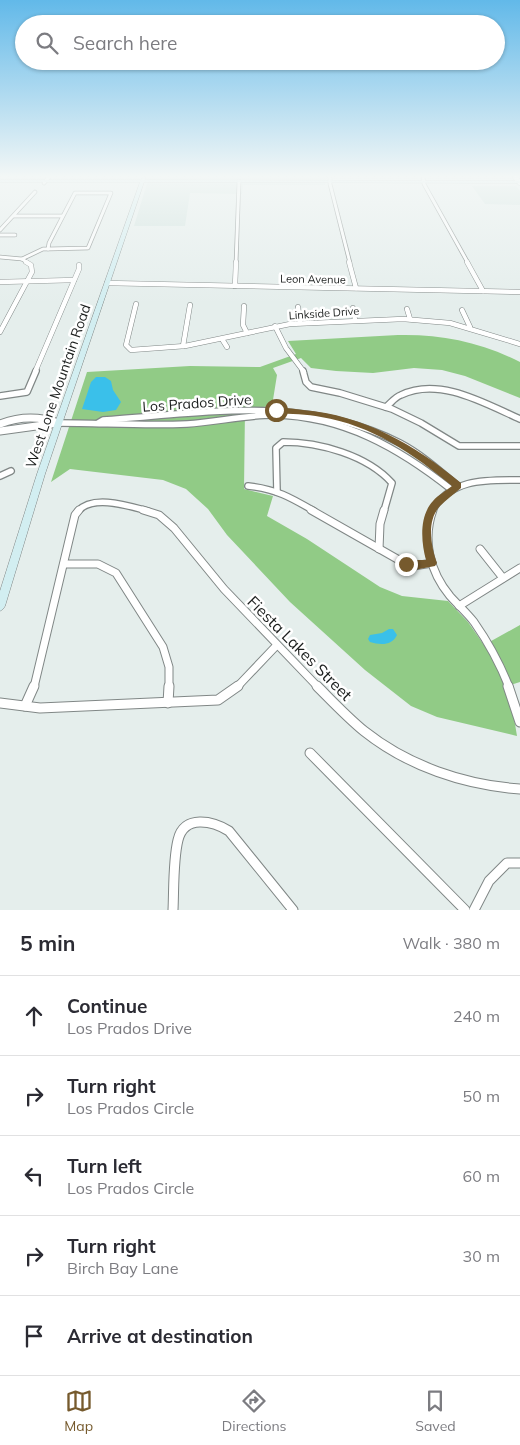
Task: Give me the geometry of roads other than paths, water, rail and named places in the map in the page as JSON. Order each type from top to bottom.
[{"type":"main road","name":"West Lone Mountain Road","points":[[0,606],[59,423],[129,219]]},
{"type":"street","points":[[0,230],[11,219]]},
{"type":"street","points":[[48,249],[60,219]]},
{"type":"street","points":[[22,259],[34,252],[48,249],[88,248],[100,219]]},
{"type":"street","points":[[235,286],[238,219]]},
{"type":"street","points":[[340,219],[356,288]]},
{"type":"street","points":[[444,219],[483,291]]},
{"type":"street","points":[[0,236],[15,234]]},
{"type":"street","points":[[0,257],[22,259],[31,265],[32,272],[0,332]]},
{"type":"street","points":[[0,396],[27,392],[80,265]]},
{"type":"street","points":[[0,282],[74,280]]},
{"type":"street","name":"Leon Avenue","points":[[107,283],[520,292]]},
{"type":"street","name":"Linkside Drive","points":[[136,304],[126,345],[128,348],[138,350],[183,346],[275,326],[300,323],[410,319],[441,321],[470,327],[520,344]]},
{"type":"street","points":[[183,346],[190,305]]},
{"type":"street","points":[[244,306],[243,325],[247,333]]},
{"type":"street","points":[[298,307],[300,323]]},
{"type":"street","points":[[352,308],[355,320]]},
{"type":"street","points":[[408,310],[410,319]]},
{"type":"street","points":[[462,310],[470,327]]},
{"type":"street","points":[[275,326],[286,347],[306,373],[308,385],[386,407],[421,423],[459,446],[520,446]]},
{"type":"street","points":[[222,339],[227,347]]},
{"type":"street","points":[[386,407],[396,397],[408,391],[436,389],[451,392],[520,419]]},
{"type":"street","name":"Los Prados Drive","points":[[98,423],[103,420],[154,418],[210,411],[289,410],[322,414],[362,425],[401,443],[433,464],[455,488]]},
{"type":"street","name":"Los Prados Drive","points":[[59,423],[98,423],[102,425],[153,424],[214,422],[244,417],[279,416],[329,422],[368,433],[407,454],[455,488]]},
{"type":"street","points":[[0,424],[26,418],[47,418],[59,423]]},
{"type":"street","points":[[0,431],[16,426],[44,426],[59,423]]},
{"type":"street","points":[[278,492],[276,448],[278,444],[298,442],[339,452],[377,471],[392,483],[380,524],[379,549]]},
{"type":"street","points":[[0,476],[11,471]]},
{"type":"street","points":[[520,480],[484,480],[455,488],[436,504],[426,531],[427,547],[440,582],[473,622],[492,650],[510,689],[520,722]]},
{"type":"street","points":[[248,486],[268,488],[315,510],[406,564],[414,566],[432,563]]},
{"type":"street","name":"Fiesta Lakes Street","points":[[64,564],[75,515],[84,505],[93,502],[141,508],[158,514],[175,528],[202,566],[276,646],[335,704],[380,742],[440,774],[501,788],[520,789]]},
{"type":"street","points":[[480,549],[503,578]]},
{"type":"street","points":[[25,706],[33,691],[64,564],[100,564],[110,567],[116,574],[163,647],[168,659],[170,683],[168,703]]},
{"type":"street","points":[[459,606],[520,568]]},
{"type":"street","points":[[0,703],[40,708],[218,700],[233,692],[276,646]]},
{"type":"street","points":[[310,753],[465,910]]},
{"type":"street","points":[[174,910],[178,839],[183,829],[191,823],[200,821],[220,824],[229,831],[293,910]]},
{"type":"street","points":[[474,910],[489,881],[507,863],[520,863]]},
{"type":"water","points":[[96,377],[105,377],[111,381],[113,390],[121,402],[116,410],[103,412],[82,409],[91,382]]},
{"type":"water","points":[[393,629],[397,635],[389,643],[374,643],[368,639],[370,635],[382,633]]}]
